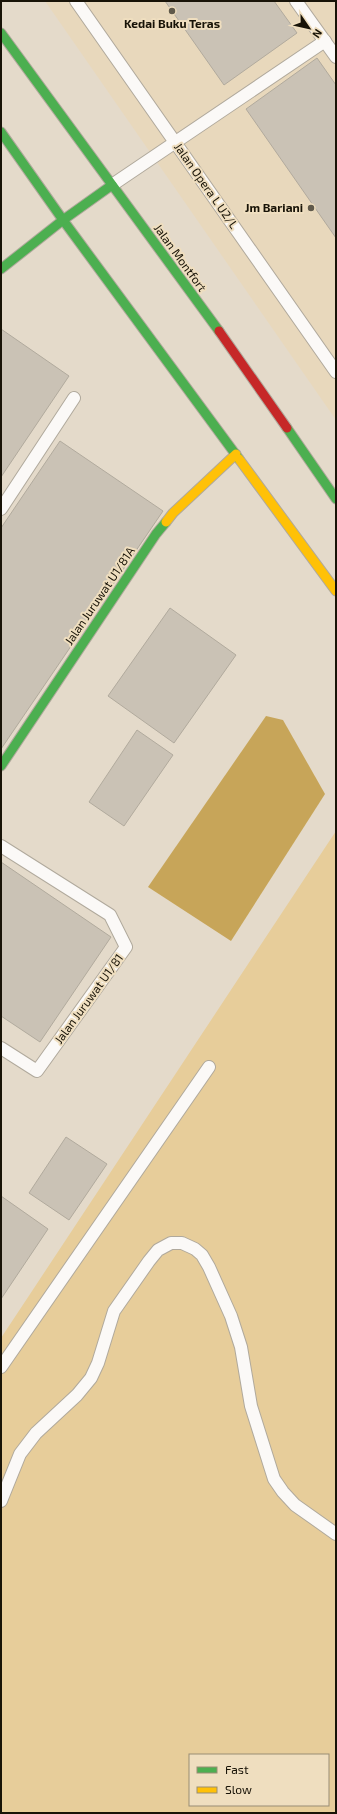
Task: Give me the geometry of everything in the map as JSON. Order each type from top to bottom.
[{"type":"main road","name":"Jalan Montfort","points":[[1,33],[227,342],[336,499]]},
{"type":"main road","points":[[1,132],[63,220],[336,591]]},
{"type":"main road","points":[[1,269],[63,220],[112,185]]},
{"type":"main road","name":"Jalan Juruwat U1/81A","points":[[1,766],[156,534],[173,514],[236,454]]},
{"type":"lane","name":"Jalan Opera L U2/L","points":[[76,1],[336,372]]},
{"type":"lane","points":[[296,1],[336,57]]},
{"type":"lane","points":[[112,185],[325,41]]},
{"type":"lane","points":[[1,509],[74,398]]},
{"type":"lane","name":"Jalan Juruwat U1/81","points":[[1,846],[110,915],[126,947],[37,1071],[1,1048]]},
{"type":"lane","points":[[1,1367],[209,1067]]},
{"type":"lane","points":[[1,1501],[20,1454],[32,1438],[77,1395],[91,1378],[98,1363],[114,1311],[144,1267],[158,1250],[171,1243],[182,1243],[195,1249],[202,1255],[231,1316],[241,1347],[251,1406],[274,1479],[295,1505],[336,1534]]},
{"type":"shaded area","points":[[45,1],[336,1],[336,420]]},
{"type":"shaded area","points":[[266,716],[283,720],[325,794],[231,941],[148,887]]},
{"type":"shaded area","points":[[336,831],[336,1813],[1,1813],[1,1338]]},
{"type":"building","points":[[165,1],[274,1],[297,33],[224,85]]},
{"type":"building","points":[[317,58],[336,85],[336,238],[246,109]]},
{"type":"building","points":[[1,329],[69,376],[1,477]]},
{"type":"building","points":[[60,441],[163,511],[1,749],[1,528]]},
{"type":"building","points":[[170,608],[236,655],[174,743],[108,696]]},
{"type":"building","points":[[137,730],[173,755],[124,826],[89,802]]},
{"type":"building","points":[[1,862],[111,937],[40,1042],[1,1016]]},
{"type":"building","points":[[66,1137],[107,1164],[69,1220],[29,1193]]},
{"type":"building","points":[[1,1196],[48,1229],[1,1299]]},
{"type":"traffic: fast","points":[[1,33],[219,331]]},
{"type":"traffic: fast","points":[[1,132],[63,220],[239,459]]},
{"type":"traffic: fast","points":[[1,269],[63,220],[112,185]]},
{"type":"traffic: fast","points":[[287,428],[336,499]]},
{"type":"traffic: fast","points":[[1,766],[156,534],[166,522]]},
{"type":"traffic: slow","points":[[166,522],[173,513],[236,454]]},
{"type":"traffic: slow","points":[[239,459],[336,591]]},
{"type":"traffic: jam","points":[[219,331],[287,428]]},
{"type":"place","name":"Kedai Buku Teras","points":[[172,11]]},
{"type":"place","name":"Jm Bariani","points":[[311,208]]}]
